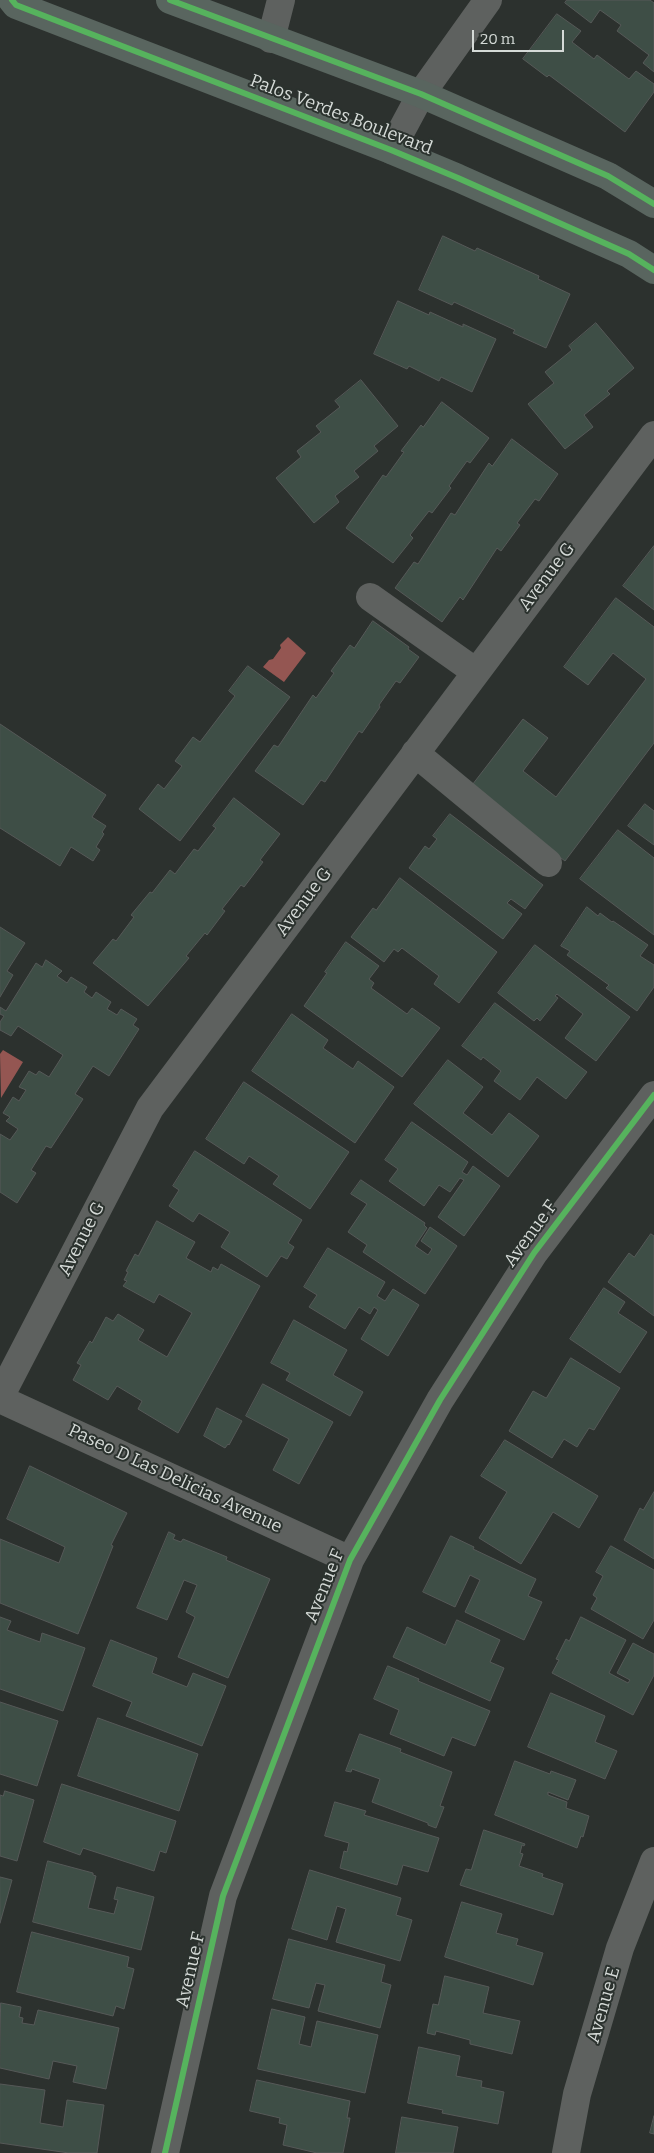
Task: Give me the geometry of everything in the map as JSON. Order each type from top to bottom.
[{"type":"main road","name":"Palos Verdes Boulevard","points":[[12,0],[16,5],[391,150],[629,254],[654,270]]},
{"type":"main road","points":[[170,0],[420,94],[608,176],[654,204]]},
{"type":"street","points":[[271,39],[281,0]]},
{"type":"street","points":[[391,150],[420,94],[488,0]]},
{"type":"street","name":"Avenue G","points":[[0,1398],[150,1108],[654,435]]},
{"type":"street","points":[[370,597],[476,672]]},
{"type":"street","points":[[415,753],[548,863]]},
{"type":"street","name":"Avenue F","points":[[165,2153],[223,1896],[350,1560],[440,1400],[534,1253],[654,1095]]},
{"type":"street","name":"Paseo D Las Delicias Avenue","points":[[0,1398],[350,1560]]},
{"type":"street","name":"Avenue E","points":[[566,2153],[577,2094],[618,1957],[654,1861]]},
{"type":"shaded area","points":[[288,637],[306,653],[284,682],[263,667],[269,660],[273,659],[281,648],[280,645]]},
{"type":"shaded area","points":[[3,1050],[23,1062],[1,1098],[0,1054]]},
{"type":"building","points":[[567,0],[650,0],[654,3],[654,72],[643,63],[649,55],[617,31],[621,25],[600,10],[591,23],[565,3]]},
{"type":"building","points":[[557,14],[581,31],[572,42],[594,59],[597,55],[629,79],[636,71],[654,84],[654,92],[625,132],[549,75],[547,77],[523,59]]},
{"type":"building","points":[[443,236],[475,251],[477,248],[539,276],[538,279],[570,294],[546,348],[513,333],[515,330],[454,302],[452,305],[419,290]]},
{"type":"building","points":[[398,301],[429,315],[430,312],[463,327],[463,324],[496,339],[472,392],[441,377],[439,381],[409,366],[407,369],[374,354]]},
{"type":"building","points":[[596,323],[634,368],[607,391],[610,394],[584,415],[593,427],[565,449],[528,404],[554,383],[545,372],[572,350],[569,346]]},
{"type":"building","points":[[361,380],[398,426],[374,446],[378,451],[354,471],[359,477],[335,496],[339,502],[314,523],[276,478],[301,457],[297,451],[321,432],[316,426],[340,407],[335,401]]},
{"type":"building","points":[[442,402],[489,438],[470,463],[467,461],[449,486],[451,488],[432,513],[429,511],[410,535],[413,538],[393,563],[346,528],[383,475],[386,477],[404,452],[401,451]]},
{"type":"building","points":[[512,439],[558,474],[539,501],[535,499],[517,523],[520,525],[501,551],[497,548],[463,600],[460,597],[442,622],[395,588],[414,562],[418,564],[451,513],[455,515],[489,463],[492,466]]},
{"type":"building","points":[[654,546],[654,610],[623,586]]},
{"type":"building","points":[[616,598],[654,627],[654,743],[565,861],[469,789],[523,719],[548,738],[523,771],[556,797],[646,679],[613,653],[588,685],[564,667]]},
{"type":"building","points":[[373,621],[409,647],[408,649],[419,657],[400,683],[396,681],[362,733],[359,731],[325,782],[321,780],[303,805],[255,771],[274,745],[278,747],[313,695],[316,698],[334,673],[331,671],[350,645],[354,648]]},
{"type":"building","points":[[248,666],[290,697],[180,841],[139,809],[158,784],[164,789],[182,766],[175,761],[193,737],[200,742],[235,696],[229,691]]},
{"type":"building","points":[[0,724],[106,795],[92,817],[106,826],[102,832],[104,834],[96,847],[100,850],[93,861],[71,847],[60,866],[0,828]]},
{"type":"building","points":[[234,798],[280,834],[260,860],[263,862],[244,887],[241,885],[222,909],[225,911],[207,935],[205,933],[186,956],[189,958],[148,1006],[93,963],[113,939],[116,941],[134,917],[131,915],[170,870],[175,874],[194,849],[198,851],[216,828],[213,826]]},
{"type":"building","points":[[645,804],[654,811],[654,845],[628,826]]},
{"type":"building","points":[[450,814],[543,885],[525,909],[511,899],[507,903],[522,914],[503,939],[409,868],[425,846],[429,849],[437,839],[433,836]]},
{"type":"building","points":[[618,830],[654,858],[654,935],[580,879]]},
{"type":"building","points":[[400,878],[497,952],[459,1003],[434,984],[439,976],[402,948],[398,952],[394,949],[384,962],[351,937],[373,908],[376,910]]},
{"type":"building","points":[[587,907],[598,916],[600,913],[613,921],[648,945],[640,956],[654,965],[654,987],[637,1011],[606,988],[609,985],[567,955],[570,951],[561,946]]},
{"type":"building","points":[[0,927],[25,943],[7,971],[13,975],[0,997]]},
{"type":"building","points":[[346,942],[379,966],[369,979],[374,983],[371,988],[407,1014],[412,1008],[440,1028],[402,1077],[304,1006]]},
{"type":"building","points":[[535,945],[630,1017],[596,1061],[565,1038],[583,1014],[557,994],[555,996],[558,998],[540,1021],[537,1018],[534,1021],[498,993]]},
{"type":"building","points":[[46,960],[62,971],[57,976],[67,983],[71,977],[87,987],[84,992],[92,998],[96,992],[111,1002],[107,1009],[117,1015],[121,1009],[137,1019],[133,1025],[139,1029],[109,1076],[93,1066],[75,1094],[83,1099],[51,1148],[46,1146],[31,1170],[36,1173],[17,1203],[0,1192],[0,1134],[10,1140],[18,1129],[6,1121],[10,1117],[3,1113],[13,1097],[19,1101],[26,1090],[19,1087],[29,1071],[36,1075],[39,1071],[49,1077],[63,1055],[18,1026],[11,1036],[0,1030],[0,1022],[4,1016],[0,1014],[0,1007],[6,1011],[36,963],[42,967]]},
{"type":"building","points":[[495,1003],[587,1072],[566,1099],[537,1077],[520,1100],[494,1081],[501,1071],[483,1057],[481,1060],[462,1046]]},
{"type":"building","points":[[292,1014],[328,1040],[323,1048],[353,1069],[358,1061],[394,1087],[355,1143],[252,1071]]},
{"type":"building","points":[[448,1060],[483,1087],[463,1113],[492,1135],[509,1113],[539,1136],[508,1177],[414,1104]]},
{"type":"building","points":[[244,1082],[349,1152],[310,1209],[273,1184],[279,1176],[249,1156],[244,1164],[206,1139]]},
{"type":"building","points":[[412,1122],[468,1162],[462,1172],[467,1175],[473,1166],[500,1186],[464,1236],[438,1217],[464,1180],[460,1178],[450,1192],[439,1185],[424,1206],[389,1181],[398,1169],[385,1160]]},
{"type":"building","points":[[195,1151],[302,1220],[288,1243],[294,1247],[287,1259],[281,1256],[267,1277],[221,1247],[230,1232],[199,1213],[193,1222],[169,1206],[179,1190],[173,1186]]},
{"type":"building","points":[[361,1180],[425,1223],[424,1225],[427,1228],[415,1246],[428,1255],[432,1249],[421,1241],[430,1227],[457,1246],[425,1294],[363,1252],[367,1245],[348,1232],[367,1204],[351,1194]]},
{"type":"building","points":[[157,1221],[195,1242],[186,1258],[211,1272],[213,1267],[218,1270],[221,1264],[260,1286],[178,1433],[138,1409],[142,1401],[117,1386],[108,1400],[73,1380],[81,1365],[77,1363],[90,1341],[92,1343],[106,1317],[113,1321],[118,1314],[144,1330],[138,1340],[167,1357],[192,1313],[159,1294],[154,1303],[123,1286],[127,1281],[124,1280],[128,1272],[126,1271],[135,1254],[138,1256]]},
{"type":"building","points":[[651,1234],[654,1236],[654,1316],[608,1282],[629,1253],[634,1257]]},
{"type":"building","points":[[328,1248],[385,1282],[377,1296],[385,1301],[393,1289],[419,1305],[388,1356],[361,1339],[378,1310],[374,1307],[370,1314],[359,1307],[345,1329],[309,1307],[317,1295],[304,1287]]},
{"type":"building","points":[[604,1288],[625,1302],[618,1313],[647,1332],[620,1373],[570,1339]]},
{"type":"building","points":[[294,1320],[347,1350],[333,1375],[363,1392],[350,1416],[286,1380],[290,1373],[271,1363]]},
{"type":"building","points":[[571,1358],[620,1388],[594,1430],[589,1428],[577,1447],[564,1439],[552,1458],[509,1431],[533,1391],[546,1398]]},
{"type":"building","points":[[263,1384],[333,1422],[299,1484],[273,1470],[289,1439],[246,1416]]},
{"type":"building","points":[[217,1408],[242,1421],[229,1445],[225,1448],[204,1436]]},
{"type":"building","points":[[505,1440],[598,1496],[579,1528],[553,1512],[521,1564],[479,1538],[507,1492],[481,1476]]},
{"type":"building","points":[[30,1466],[127,1513],[111,1545],[113,1546],[78,1634],[0,1603],[0,1539],[59,1563],[65,1547],[7,1519]]},
{"type":"building","points":[[654,1492],[654,1559],[624,1540],[640,1508],[643,1510]]},
{"type":"building","points":[[169,1532],[175,1535],[173,1539],[181,1542],[183,1539],[227,1557],[226,1560],[270,1579],[228,1678],[178,1657],[195,1617],[186,1612],[197,1585],[184,1580],[167,1620],[137,1608]]},
{"type":"building","points":[[451,1536],[474,1547],[473,1549],[536,1579],[528,1596],[542,1602],[524,1640],[465,1612],[480,1580],[470,1575],[455,1607],[423,1592]]},
{"type":"building","points":[[611,1546],[654,1570],[654,1620],[643,1639],[591,1609],[597,1598],[593,1595],[603,1576],[596,1572]]},
{"type":"building","points":[[0,1617],[11,1621],[7,1630],[40,1642],[42,1633],[85,1648],[63,1711],[0,1689]]},
{"type":"building","points":[[581,1617],[626,1640],[609,1673],[628,1683],[630,1680],[617,1673],[633,1643],[654,1654],[654,1675],[633,1715],[552,1673],[559,1660],[556,1659],[566,1639],[569,1641]]},
{"type":"building","points":[[457,1620],[500,1640],[490,1662],[504,1668],[490,1701],[393,1657],[407,1627],[445,1645]]},
{"type":"building","points":[[111,1640],[157,1658],[152,1673],[187,1687],[193,1673],[226,1686],[202,1746],[126,1716],[132,1702],[93,1686]]},
{"type":"building","points":[[388,1666],[419,1679],[418,1681],[490,1711],[475,1746],[452,1737],[444,1756],[390,1734],[399,1710],[374,1699]]},
{"type":"building","points":[[551,1693],[605,1716],[595,1742],[617,1751],[605,1779],[528,1747]]},
{"type":"building","points":[[0,1702],[58,1721],[37,1786],[0,1774]]},
{"type":"building","points":[[98,1718],[198,1754],[179,1811],[78,1776]]},
{"type":"building","points":[[360,1734],[401,1749],[400,1752],[452,1772],[440,1806],[444,1807],[436,1828],[428,1825],[428,1823],[372,1802],[380,1779],[352,1769],[351,1772],[346,1771]]},
{"type":"building","points":[[515,1761],[550,1774],[551,1771],[576,1780],[568,1800],[548,1792],[548,1795],[567,1802],[566,1808],[589,1816],[583,1837],[581,1836],[577,1848],[495,1815]]},
{"type":"building","points":[[62,1784],[176,1821],[166,1853],[160,1851],[154,1871],[83,1848],[80,1855],[44,1842]]},
{"type":"building","points":[[5,1791],[34,1800],[17,1861],[0,1856],[0,1795],[3,1796]]},
{"type":"building","points":[[335,1802],[366,1811],[364,1815],[439,1838],[428,1872],[403,1865],[397,1885],[340,1868],[344,1851],[347,1852],[349,1843],[325,1836]]},
{"type":"building","points":[[484,1830],[525,1844],[524,1846],[522,1845],[520,1853],[523,1854],[519,1866],[543,1874],[542,1877],[563,1884],[553,1915],[460,1885],[466,1869],[471,1870]]},
{"type":"building","points":[[48,1861],[93,1873],[96,1876],[88,1908],[114,1914],[118,1900],[114,1899],[117,1887],[154,1897],[141,1950],[33,1922]]},
{"type":"building","points":[[310,1870],[401,1898],[396,1915],[412,1920],[400,1961],[336,1942],[346,1909],[337,1906],[327,1940],[292,1929]]},
{"type":"building","points":[[0,1877],[12,1880],[0,1923]]},
{"type":"building","points":[[462,1902],[502,1914],[496,1933],[518,1939],[516,1945],[543,1953],[533,1985],[445,1957]]},
{"type":"building","points":[[32,1932],[129,1957],[127,1967],[134,1969],[124,2009],[116,2006],[113,2016],[17,1992]]},
{"type":"building","points":[[289,1939],[385,1965],[381,1982],[391,1985],[380,2028],[318,2011],[325,1985],[316,1983],[309,2008],[273,1999]]},
{"type":"building","points":[[445,1976],[489,1987],[483,2013],[520,2021],[512,2054],[470,2044],[470,2040],[436,2031],[435,2035],[427,2033],[433,2004],[438,2005]]},
{"type":"building","points":[[1,2003],[21,2007],[19,2017],[23,2018],[22,2023],[34,2025],[38,2010],[119,2028],[106,2089],[73,2082],[77,2066],[53,2061],[49,2079],[0,2068]]},
{"type":"building","points":[[272,2009],[305,2017],[299,2044],[311,2047],[317,2021],[378,2035],[365,2093],[258,2069]]},
{"type":"building","points":[[419,2047],[460,2056],[456,2076],[482,2081],[481,2087],[504,2092],[498,2124],[442,2113],[443,2110],[408,2103]]},
{"type":"building","points":[[257,2080],[350,2101],[347,2118],[350,2118],[343,2153],[317,2153],[283,2145],[287,2125],[279,2123],[280,2118],[250,2111]]},
{"type":"building","points":[[0,2084],[45,2090],[40,2123],[63,2127],[67,2100],[104,2105],[97,2153],[69,2153],[0,2143]]},
{"type":"building","points":[[654,2116],[654,2134],[650,2133]]},
{"type":"building","points":[[402,2117],[458,2127],[453,2153],[396,2153]]},
{"type":"cycle path","points":[[12,0],[16,5],[391,150],[458,178],[629,254],[654,270]]},
{"type":"cycle path","points":[[170,0],[421,94],[608,176],[654,204]]},
{"type":"cycle path","points":[[165,2153],[223,1896],[350,1560],[440,1400],[534,1253],[654,1095]]}]
